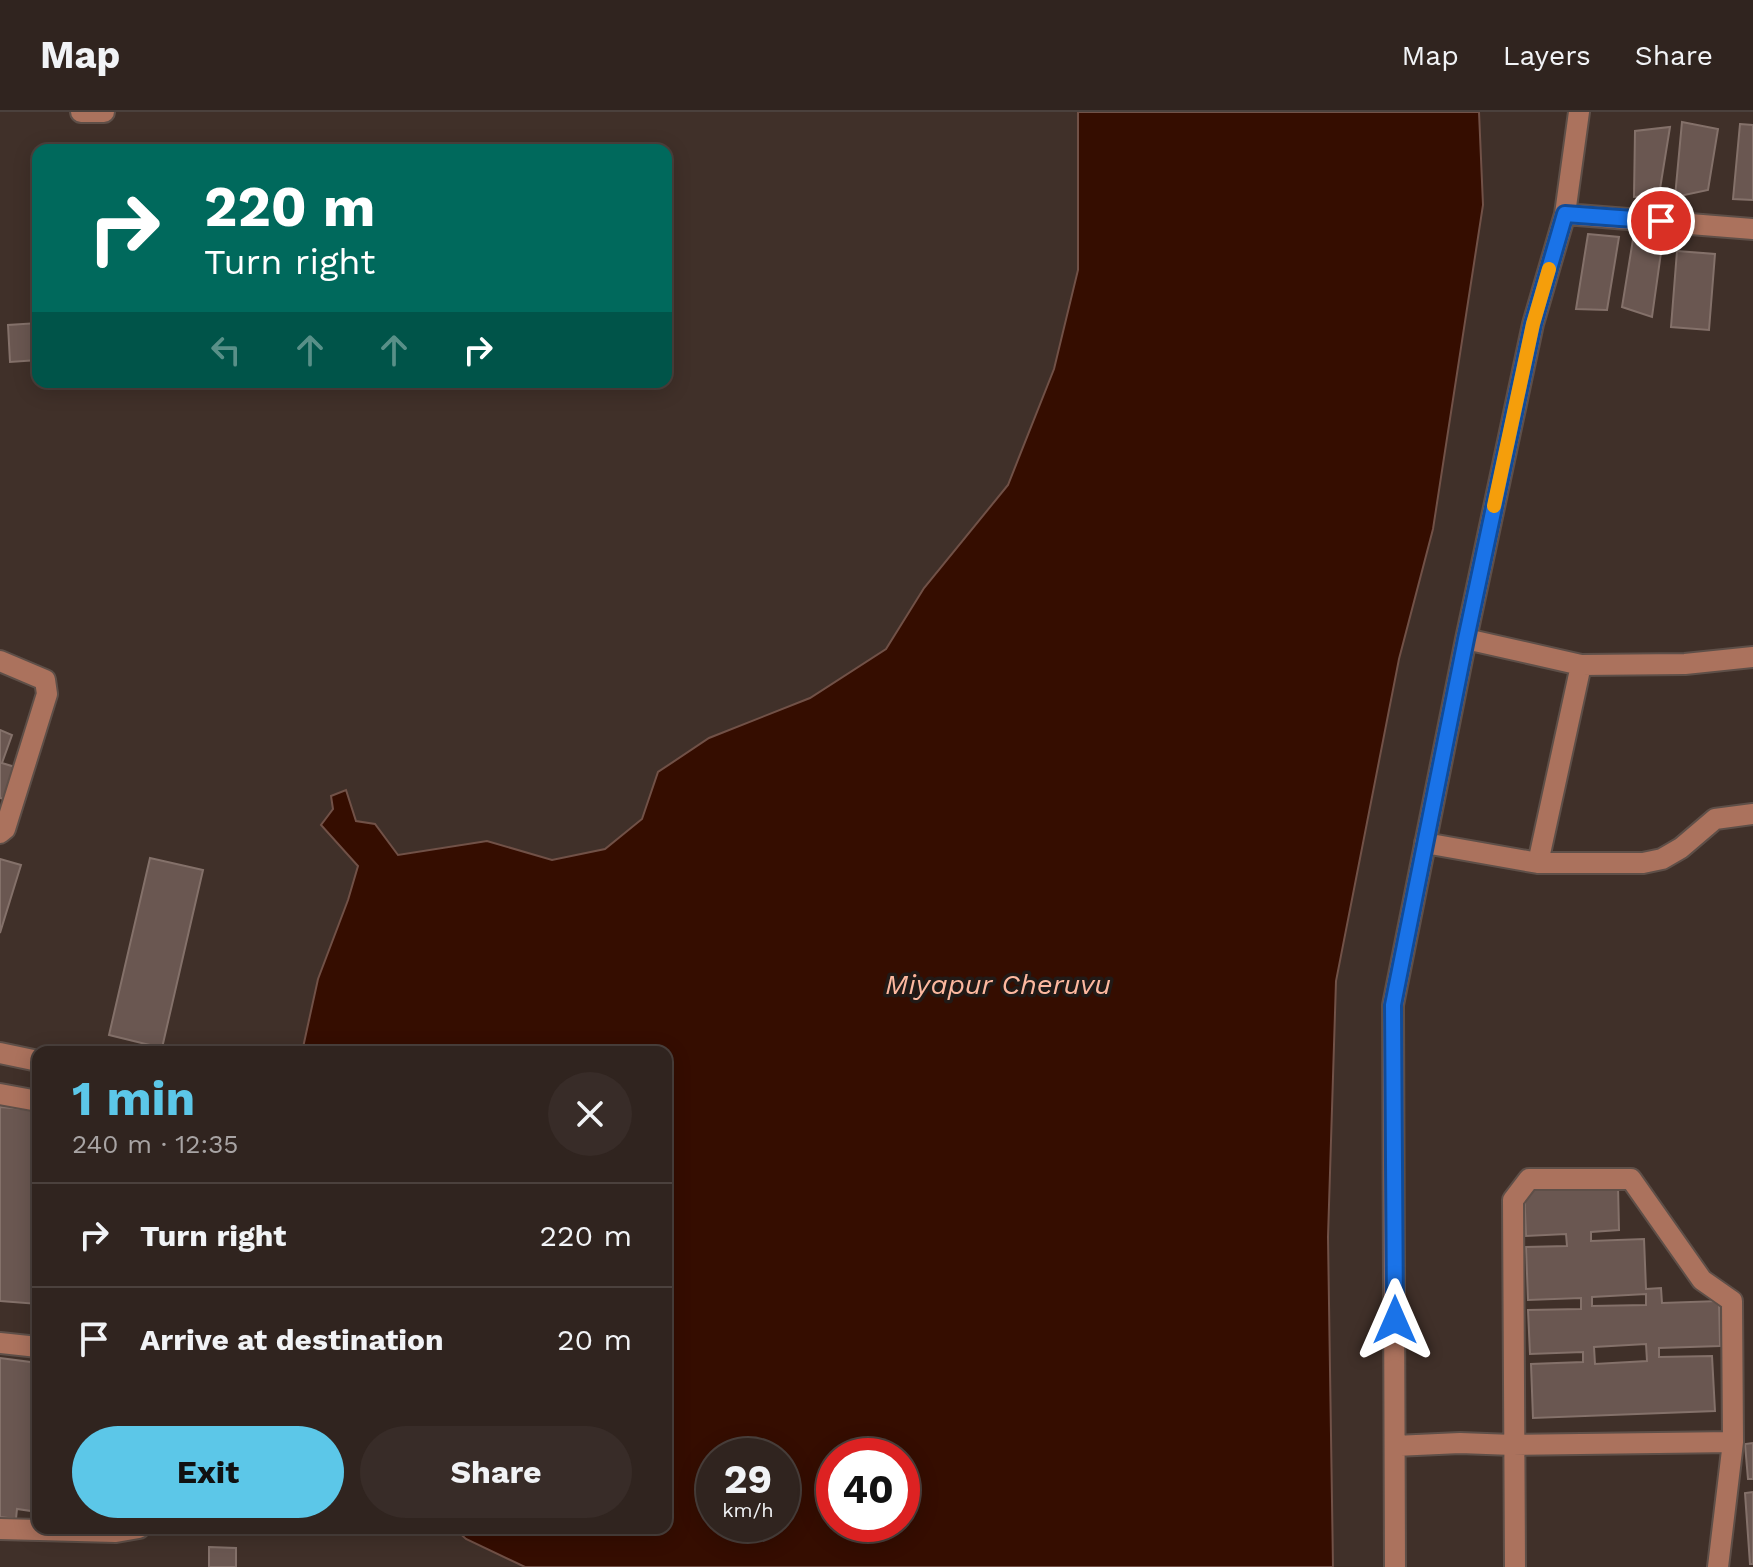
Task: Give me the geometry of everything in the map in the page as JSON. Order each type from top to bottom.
[{"type":"street","points":[[81,112],[104,112]]},
{"type":"street","points":[[1395,1567],[1393,1005],[1533,324],[1565,214],[1579,112]]},
{"type":"street","points":[[1565,214],[1753,229]]},
{"type":"street","points":[[1466,639],[1581,665],[1685,664],[1753,657]]},
{"type":"street","points":[[0,661],[45,680],[47,694],[5,829],[0,833]]},
{"type":"street","points":[[1538,863],[1581,665]]},
{"type":"street","points":[[1425,843],[1538,863],[1643,863],[1662,859],[1681,848],[1715,819],[1753,814]]},
{"type":"street","points":[[0,1053],[32,1060]]},
{"type":"street","points":[[0,1094],[32,1100]]},
{"type":"street","points":[[1515,1567],[1513,1200],[1529,1179],[1631,1179],[1702,1280],[1732,1301],[1733,1442],[1718,1567]]},
{"type":"street","points":[[0,1343],[32,1346]]},
{"type":"street","points":[[0,1351],[32,1354]]},
{"type":"street","points":[[1395,1446],[1733,1442]]},
{"type":"street","points":[[0,1529],[32,1530]]},
{"type":"water","name":"Miyapur Cheruvu","points":[[1078,112],[1479,112],[1483,205],[1433,529],[1399,659],[1336,981],[1328,1237],[1333,1567],[525,1567],[466,1539],[461,1534],[672,1534],[672,1046],[303,1046],[318,979],[358,866],[321,825],[333,809],[331,796],[346,790],[356,821],[375,824],[398,855],[487,841],[552,860],[605,849],[642,819],[658,772],[709,738],[810,698],[886,649],[924,588],[1008,485],[1054,369],[1078,270]]},
{"type":"building","points":[[1682,122],[1718,129],[1708,190],[1675,197]]},
{"type":"building","points":[[1740,124],[1753,125],[1753,200],[1733,199]]},
{"type":"building","points":[[1670,127],[1659,195],[1634,197],[1635,131]]},
{"type":"building","points":[[1665,224],[1652,317],[1622,307],[1635,227]]},
{"type":"building","points":[[1588,234],[1619,237],[1607,310],[1576,309]]},
{"type":"building","points":[[1677,251],[1715,254],[1709,330],[1671,327]]},
{"type":"building","points":[[32,323],[32,360],[10,362],[8,325]]},
{"type":"building","points":[[0,730],[12,735],[2,763],[15,767],[4,799],[0,798]]},
{"type":"building","points":[[150,858],[203,870],[162,1046],[109,1035]]},
{"type":"building","points":[[0,859],[21,865],[0,933]]},
{"type":"building","points":[[0,1107],[32,1110],[32,1304],[0,1301]]},
{"type":"building","points":[[1618,1185],[1619,1230],[1591,1232],[1591,1241],[1644,1239],[1646,1289],[1661,1288],[1662,1303],[1719,1301],[1720,1346],[1659,1348],[1659,1357],[1712,1356],[1715,1411],[1533,1418],[1531,1364],[1583,1362],[1583,1352],[1530,1354],[1528,1310],[1581,1309],[1581,1298],[1528,1300],[1526,1247],[1567,1246],[1566,1234],[1526,1236],[1524,1188]],"holes":[[[1646,1294],[1646,1305],[1592,1306],[1592,1297]],[[1646,1344],[1647,1361],[1595,1364],[1594,1347]]]},
{"type":"building","points":[[0,1358],[32,1362],[32,1511],[17,1509],[16,1519],[0,1517]]},
{"type":"building","points":[[1753,1443],[1753,1479],[1748,1479],[1745,1444]]},
{"type":"building","points":[[1753,1492],[1753,1564],[1750,1564],[1745,1493]]},
{"type":"building","points":[[209,1547],[236,1548],[236,1567],[209,1567]]},
{"type":"slow traffic","points":[[1494,506],[1533,324],[1549,269]]},
{"type":"route","points":[[1395,1320],[1393,1005],[1533,324],[1565,214],[1661,221]]}]
